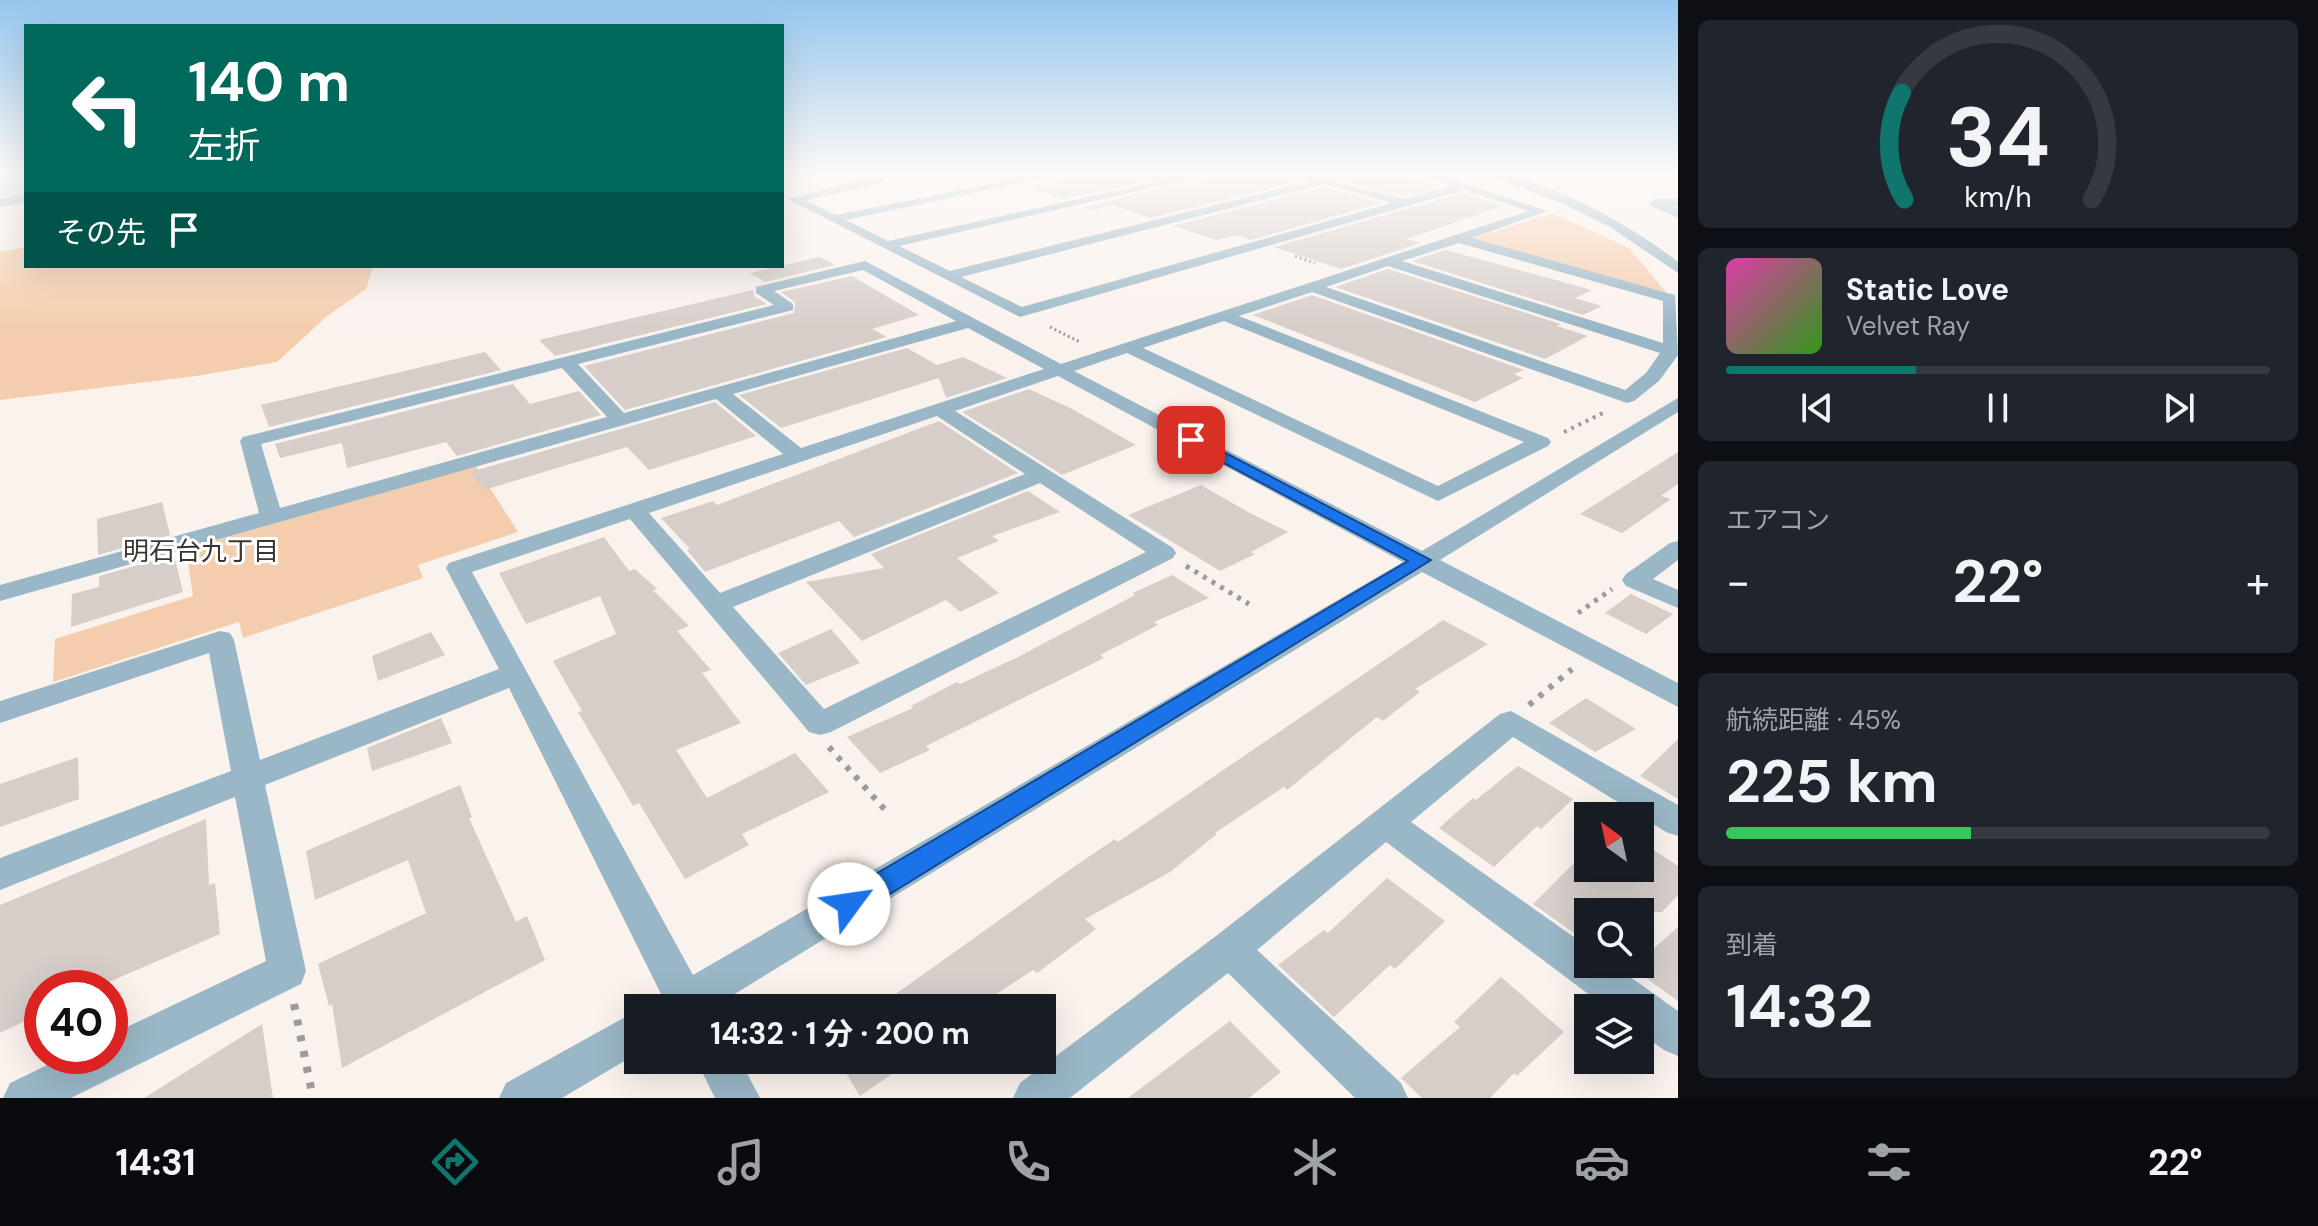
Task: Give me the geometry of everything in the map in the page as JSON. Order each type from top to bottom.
[{"type":"street","points":[[848,226],[1020,312],[1321,226]]},
{"type":"street","points":[[886,245],[970,226]]},
{"type":"street","points":[[948,276],[1145,226]]},
{"type":"street","points":[[677,994],[516,674],[458,568],[1494,226]]},
{"type":"street","points":[[1616,226],[1641,240],[1678,269]]},
{"type":"street","points":[[1310,286],[1627,397],[1661,373],[1672,351],[1675,319],[1670,298],[1457,238]]},
{"type":"street","points":[[271,517],[250,441],[787,307],[761,290],[907,255]]},
{"type":"street","points":[[1386,261],[1672,351]]},
{"type":"street","points":[[865,265],[1678,696]]},
{"type":"street","points":[[1223,315],[1541,442]]},
{"type":"street","points":[[0,593],[970,322]]},
{"type":"street","points":[[1127,347],[1438,494],[1541,442]]},
{"type":"street","points":[[566,362],[620,420]]},
{"type":"street","points":[[719,392],[798,456]]},
{"type":"street","points":[[703,994],[1678,404]]},
{"type":"street","points":[[939,409],[1164,553]]},
{"type":"street","points":[[716,604],[1041,475]]},
{"type":"street","points":[[634,510],[820,724],[1164,553]]},
{"type":"street","points":[[1678,548],[1635,580],[1678,600]]},
{"type":"street","points":[[0,712],[220,640],[287,971],[25,1098]]},
{"type":"street","points":[[0,874],[516,674]]},
{"type":"street","points":[[1035,1098],[1229,949],[1511,722],[1678,822]]},
{"type":"street","points":[[1386,823],[1621,994]]},
{"type":"street","points":[[1229,949],[1386,1098]]},
{"type":"street","points":[[1654,1018],[1678,1036]]},
{"type":"street","points":[[521,1098],[624,1038]]},
{"type":"street","points":[[725,1074],[738,1098]]},
{"type":"path","points":[[1259,244],[1348,273]]},
{"type":"path","points":[[1020,312],[1105,354]]},
{"type":"path","points":[[1541,442],[1617,406],[1627,397]]},
{"type":"path","points":[[1164,553],[1249,604]]},
{"type":"path","points":[[1581,611],[1593,602]]},
{"type":"path","points":[[1543,693],[1566,674]]},
{"type":"path","points":[[820,724],[823,740],[887,812]]},
{"type":"path","points":[[287,971],[313,1098]]},
{"type":"shaded area","points":[[1511,226],[1581,226],[1629,248],[1666,292],[1479,243],[1474,238]]},
{"type":"shaded area","points":[[24,247],[24,268],[372,268],[366,289],[327,316],[277,362],[196,376],[0,400],[0,252]]},
{"type":"shaded area","points":[[476,466],[518,532],[418,565],[423,578],[243,638],[239,622],[53,682],[55,639],[193,596],[186,549]]},
{"type":"building","points":[[1174,226],[1299,226],[1251,240],[1236,235],[1217,240]]},
{"type":"building","points":[[1347,226],[1444,226],[1406,239],[1421,243],[1341,269],[1274,247]]},
{"type":"building","points":[[1446,250],[1592,290],[1575,298],[1602,306],[1583,315],[1412,261]]},
{"type":"building","points":[[820,257],[835,265],[765,282],[750,273],[784,268],[784,265]]},
{"type":"building","points":[[1388,269],[1561,324],[1557,326],[1588,336],[1545,359],[1335,287]]},
{"type":"building","points":[[852,276],[919,315],[872,329],[887,337],[625,410],[584,366],[794,313],[795,302],[781,292]]},
{"type":"building","points":[[753,290],[754,296],[767,304],[555,356],[539,340]]},
{"type":"building","points":[[1312,295],[1524,370],[1514,374],[1523,378],[1475,402],[1253,315]]},
{"type":"building","points":[[907,348],[937,365],[963,357],[1007,378],[946,398],[939,378],[781,428],[739,395]]},
{"type":"building","points":[[485,352],[501,370],[269,427],[261,405]]},
{"type":"building","points":[[513,384],[530,404],[579,391],[601,415],[457,456],[446,442],[347,468],[342,443],[280,458],[275,444]]},
{"type":"building","points":[[1029,389],[1136,445],[1062,475],[962,412]]},
{"type":"building","points":[[715,402],[756,436],[649,470],[627,447],[484,490],[470,472]]},
{"type":"building","points":[[939,421],[1018,473],[854,537],[839,521],[705,572],[687,550],[690,549],[661,518],[713,501],[717,505]]},
{"type":"building","points":[[1678,452],[1678,484],[1661,496],[1671,499],[1622,533],[1580,514]]},
{"type":"building","points":[[1201,485],[1288,532],[1251,552],[1255,554],[1220,571],[1128,515]]},
{"type":"building","points":[[1028,491],[1060,512],[992,536],[999,541],[957,558],[999,593],[960,612],[946,600],[862,641],[806,582],[884,568],[871,554]]},
{"type":"building","points":[[162,502],[170,535],[98,555],[97,519]]},
{"type":"building","points":[[604,537],[629,571],[635,569],[657,589],[653,590],[689,626],[677,631],[711,670],[702,673],[741,723],[676,750],[707,798],[795,753],[829,792],[742,834],[749,845],[685,879],[639,803],[633,806],[578,712],[582,711],[553,661],[616,634],[600,596],[526,624],[499,573]]},
{"type":"building","points":[[174,555],[183,592],[71,627],[72,594],[99,587],[99,576]]},
{"type":"building","points":[[1172,575],[1209,598],[1154,622],[1158,625],[1100,655],[1104,658],[926,746],[930,750],[880,773],[847,737],[913,708],[911,706],[957,682],[960,684],[1016,658],[1135,595],[1133,593]]},
{"type":"building","points":[[1631,594],[1673,614],[1646,634],[1605,613]]},
{"type":"building","points":[[1443,620],[1488,644],[1415,689],[1420,692],[1383,721],[1377,717],[1287,790],[1284,787],[1215,833],[1170,872],[1085,919],[1096,929],[1037,973],[1033,970],[996,994],[896,994],[1075,866],[1115,839],[1118,842]]},
{"type":"building","points":[[831,629],[860,663],[806,685],[778,653]]},
{"type":"building","points":[[431,632],[445,655],[378,681],[372,656]]},
{"type":"building","points":[[1586,698],[1636,729],[1595,752],[1549,723]]},
{"type":"building","points":[[441,718],[452,743],[372,771],[367,748]]},
{"type":"building","points":[[1678,739],[1678,799],[1640,776]]},
{"type":"building","points":[[78,757],[79,799],[0,827],[0,784]]},
{"type":"building","points":[[1518,766],[1573,799],[1541,829],[1537,826],[1494,867],[1439,828],[1473,798],[1476,800]]},
{"type":"building","points":[[460,785],[472,817],[469,818],[516,922],[527,916],[545,960],[342,1068],[332,1004],[329,1006],[318,964],[426,913],[408,860],[315,900],[306,851]]},
{"type":"building","points":[[206,819],[209,885],[215,883],[220,934],[128,974],[128,970],[24,970],[24,1022],[0,1033],[0,905]]},
{"type":"building","points":[[1654,850],[1678,866],[1678,895],[1662,912],[1654,912],[1654,898],[1574,898],[1574,933],[1533,904],[1573,864],[1574,882],[1654,882]]},
{"type":"building","points":[[1387,878],[1445,921],[1395,969],[1390,965],[1334,1017],[1278,965],[1324,930],[1328,933]]},
{"type":"building","points":[[1678,927],[1678,1001],[1646,978],[1654,978],[1654,948]]},
{"type":"building","points":[[1501,977],[1564,1032],[1517,1076],[1514,1073],[1490,1098],[1422,1098],[1401,1078],[1460,1027],[1454,1022]]},
{"type":"building","points":[[1230,1021],[1281,1072],[1249,1098],[1128,1098]]},
{"type":"building","points":[[262,1024],[273,1098],[144,1098]]},
{"type":"building","points":[[847,1074],[892,1074],[860,1096]]},
{"type":"district","name":"明石台九丁目","points":[[201,551]]},
{"type":"route","points":[[849,904],[1422,560],[1191,440]]}]
